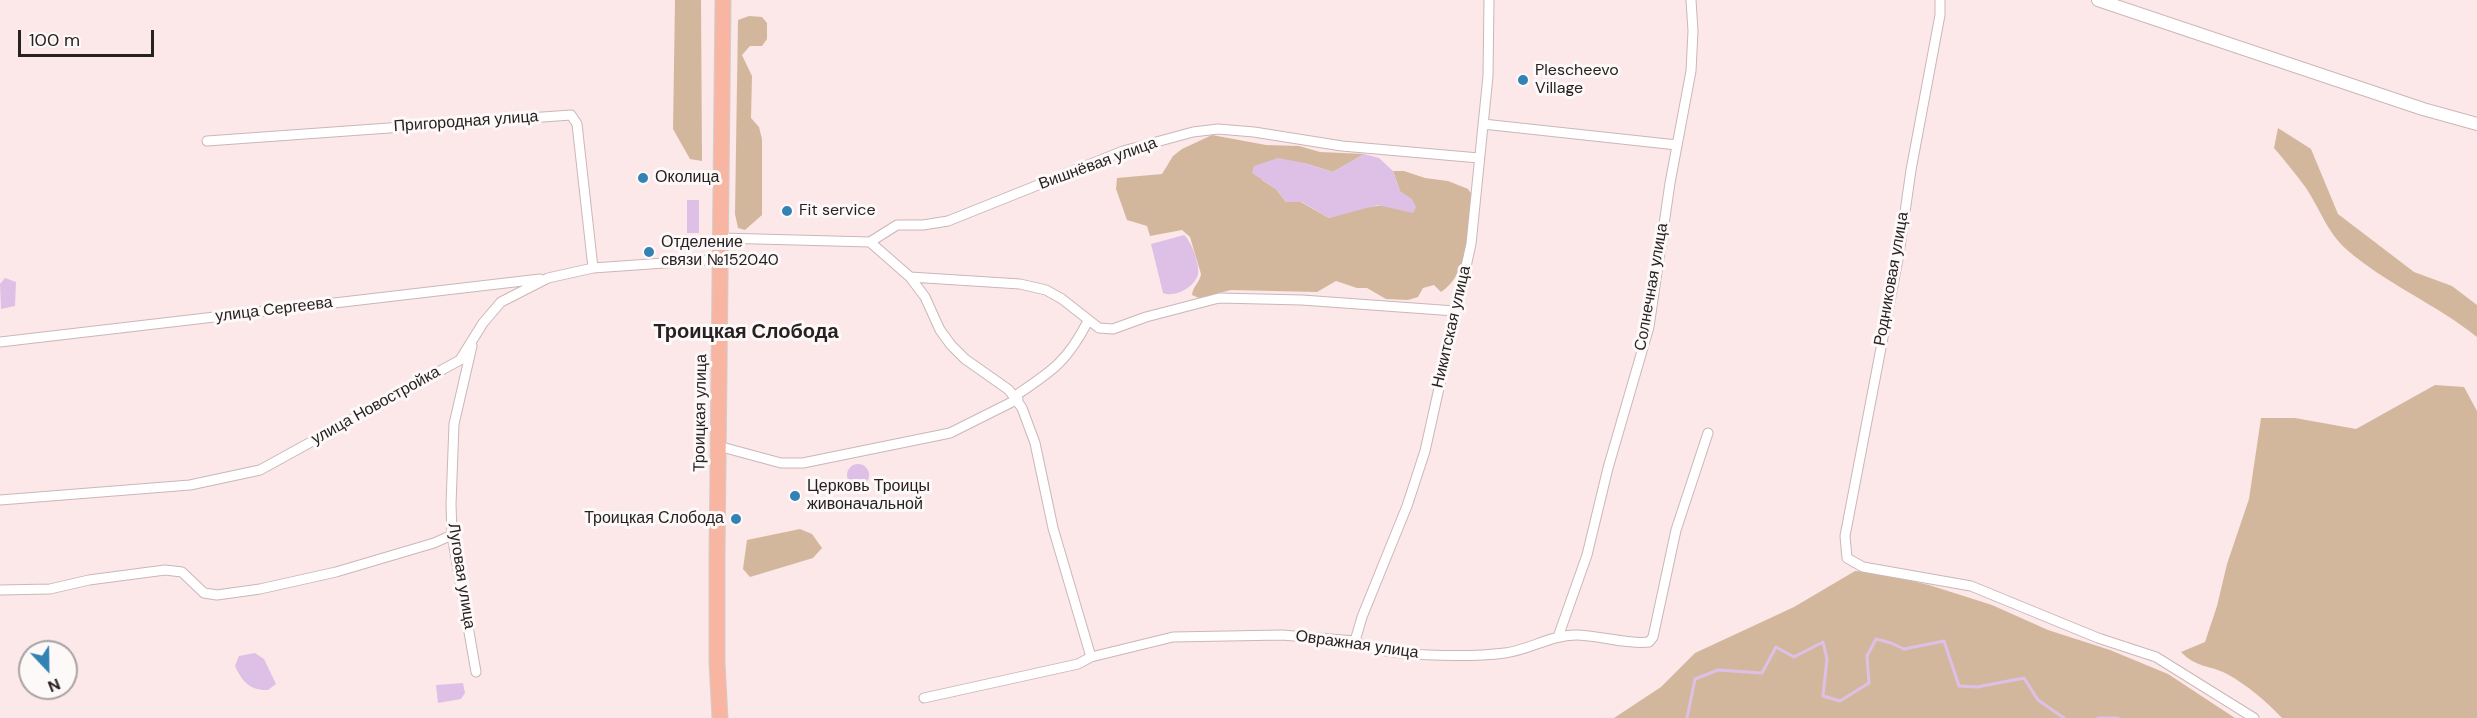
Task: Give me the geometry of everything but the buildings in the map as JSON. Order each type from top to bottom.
[{"type":"main road","name":"Троицкая улица","points":[[720,718],[717,662],[723,0]]},
{"type":"street","name":"Никитская улица","points":[[1355,641],[1362,617],[1407,506],[1425,451],[1471,244],[1488,76],[1489,0]]},
{"type":"street","name":"Солнечная улица","points":[[1558,637],[1587,555],[1608,468],[1649,327],[1670,183],[1691,71],[1694,31],[1691,0]]},
{"type":"street","name":"Родниковая улица","points":[[1940,0],[1940,15],[1913,159],[1899,254],[1845,536],[1847,558],[1863,567],[1971,586],[2098,638],[2156,657],[2254,718]]},
{"type":"street","points":[[2098,0],[2422,109],[2477,124]]},
{"type":"street","name":"Пригородная улица","points":[[207,141],[571,115],[577,124],[593,268]]},
{"type":"street","points":[[1483,124],[1677,145]]},
{"type":"street","name":"Вишнёвая улица","points":[[870,242],[897,225],[923,225],[948,221],[1123,151],[1193,132],[1218,129],[1254,132],[1342,146],[1479,158]]},
{"type":"street","points":[[721,238],[870,242],[910,277],[951,345],[965,359],[1016,398],[1030,424],[1053,528],[1092,657]]},
{"type":"street","name":"улица Новостройка","points":[[0,500],[190,485],[261,470],[460,360],[501,302],[548,278],[593,268],[721,259]]},
{"type":"street","points":[[910,277],[999,282],[1046,290],[1062,298],[1099,328],[1113,329],[1146,316],[1219,298],[1302,300],[1455,310]]},
{"type":"street","name":"улица Сергеева","points":[[0,342],[548,278]]},
{"type":"street","points":[[718,446],[780,463],[803,464],[950,433],[1016,398],[1048,373],[1065,359],[1075,346],[1088,321]]},
{"type":"street","name":"Луговая улица","points":[[474,338],[454,424],[451,482],[452,535],[476,672]]},
{"type":"street","name":"Овражная улица","points":[[924,698],[1078,664],[1092,657],[1173,637],[1282,635],[1355,641],[1364,648],[1405,653],[1470,655],[1506,653],[1558,637],[1575,635],[1649,642],[1653,637],[1676,530],[1708,433]]},
{"type":"street","points":[[0,590],[50,590],[90,580],[165,570],[182,572],[204,593],[217,595],[260,589],[336,572],[434,543],[452,535]]},
{"type":"shaded area","points":[[675,0],[701,0],[702,161],[690,159],[673,129]]},
{"type":"shaded area","points":[[749,16],[762,17],[767,23],[767,39],[762,46],[750,46],[742,55],[752,76],[751,118],[759,127],[762,139],[762,215],[745,230],[738,228],[735,214],[738,20]]},
{"type":"shaded area","points":[[2278,128],[2311,149],[2338,214],[2414,272],[2452,286],[2477,305],[2477,337],[2445,314],[2378,273],[2339,242],[2306,188],[2274,148]]},
{"type":"shaded area","points":[[1212,135],[1266,145],[1299,146],[1320,152],[1364,154],[1333,172],[1304,163],[1262,180],[1276,189],[1286,202],[1301,202],[1329,218],[1356,209],[1383,205],[1400,191],[1393,171],[1404,171],[1425,178],[1448,181],[1468,189],[1473,196],[1466,248],[1458,273],[1441,292],[1434,285],[1423,288],[1418,297],[1408,300],[1386,299],[1367,288],[1357,288],[1336,281],[1317,292],[1231,290],[1199,298],[1192,295],[1201,274],[1190,237],[1182,230],[1150,236],[1147,226],[1127,220],[1116,189],[1117,178],[1162,174],[1173,156],[1182,149]]},
{"type":"shaded area","points":[[1364,154],[1379,158],[1393,171],[1400,191],[1412,199],[1416,207],[1413,213],[1378,205],[1329,218],[1302,202],[1286,202],[1276,189],[1252,173],[1254,166],[1278,158],[1333,172]]},
{"type":"shaded area","points":[[687,200],[699,200],[699,233],[687,233]]},
{"type":"shaded area","points":[[1184,235],[1194,253],[1198,274],[1189,287],[1179,293],[1163,293],[1151,244]]},
{"type":"shaded area","points":[[5,278],[16,282],[15,306],[1,309],[0,284]]},
{"type":"shaded area","points":[[2435,385],[2464,387],[2477,411],[2477,718],[2282,718],[2242,683],[2227,674],[2198,664],[2181,652],[2205,642],[2227,564],[2249,499],[2261,418],[2295,418],[2356,429]]},
{"type":"shaded area","points":[[858,464],[866,467],[869,475],[866,483],[858,486],[850,483],[847,475],[850,467]]},
{"type":"shaded area","points":[[800,529],[812,534],[822,548],[813,558],[750,577],[743,569],[747,540]]},
{"type":"shaded area","points":[[1855,571],[1874,572],[1929,585],[1992,605],[2048,630],[2110,650],[2168,674],[2235,718],[1614,718],[1661,687],[1695,653],[1794,607]]},
{"type":"shaded area","points":[[255,653],[264,659],[276,684],[268,690],[251,687],[235,666],[239,656]]},
{"type":"shaded area","points":[[463,683],[465,693],[461,699],[438,703],[436,685]]},
{"type":"waterway","points":[[1687,718],[1695,679],[1718,670],[1762,673],[1776,647],[1794,657],[1823,642],[1827,659],[1823,696],[1840,701],[1869,683],[1867,656],[1876,639],[1904,649],[1944,641],[1959,686],[1977,687],[2024,678],[2038,700],[2064,718]]},
{"type":"waterway","points":[[2098,718],[2118,718]]},
{"type":"place","name":"Plescheevo Village","points":[[1523,80]]},
{"type":"place","name":"Околица","points":[[643,178]]},
{"type":"place","name":"Fit service","points":[[787,211]]},
{"type":"place","name":"Отделение связи №152040","points":[[649,252]]},
{"type":"place","name":"Церковь Троицы живоначальной","points":[[795,496]]},
{"type":"place","name":"Троицкая Слобода","points":[[736,519]]},
{"type":"district","name":"Троицкая Слобода","points":[[746,333]]}]
